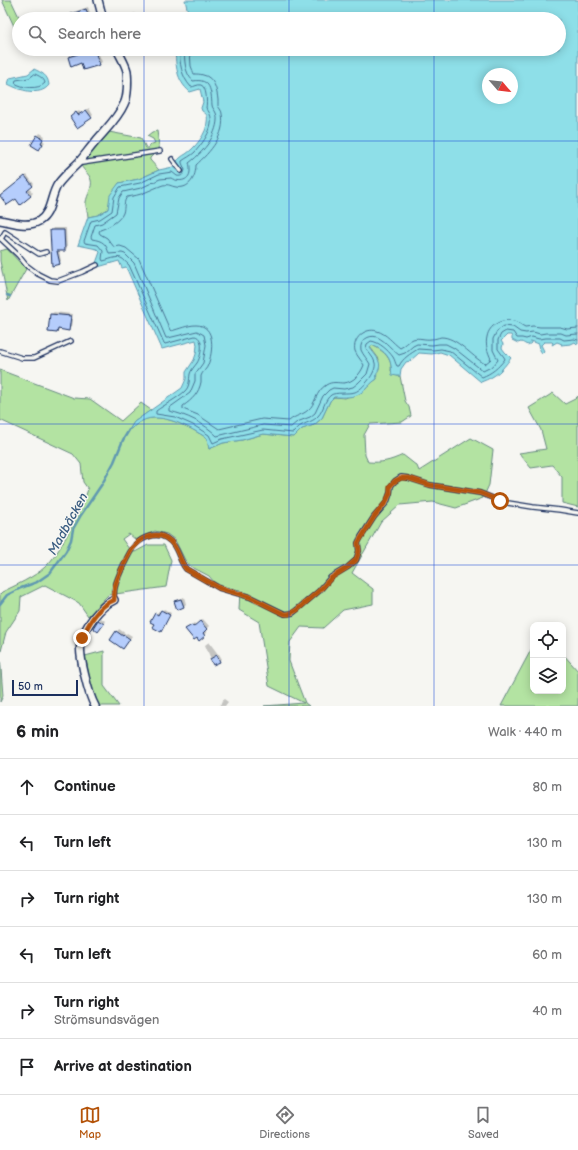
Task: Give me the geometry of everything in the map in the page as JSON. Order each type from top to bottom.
[{"type":"street","points":[[98,0],[101,12]]},
{"type":"street","points":[[0,220],[28,224],[34,223],[43,218],[48,211],[52,193],[59,182],[113,122],[125,101],[127,77],[124,63],[120,56]]},
{"type":"street","points":[[95,706],[90,695],[80,644],[90,622],[104,605],[114,600]]},
{"type":"lane","points":[[79,161],[82,162],[160,151]]},
{"type":"lane","points":[[172,159],[181,171]]},
{"type":"lane","points":[[46,252],[39,254],[5,232],[1,238],[26,265],[38,274],[50,280],[58,281],[97,265]]},
{"type":"lane","points":[[0,351],[22,358],[34,358],[71,341]]},
{"type":"lane","points":[[114,600],[115,585],[135,545],[145,538],[159,535],[167,538],[174,545],[186,569],[216,587],[250,597],[285,614],[293,613],[319,591],[331,578],[356,560],[359,551],[358,543],[361,537],[389,498],[390,486],[401,478],[408,478],[430,485],[480,493],[508,503],[578,514]]},
{"type":"green space","points":[[2,0],[11,0],[17,12],[12,12],[12,22]]},
{"type":"green space","points":[[157,131],[160,153],[153,155],[150,160],[159,170],[139,179],[119,183],[108,209],[98,215],[88,217],[86,204],[91,188],[91,180],[81,165],[84,160],[109,132],[141,138],[146,148],[149,148],[149,145],[155,143],[153,139],[147,136],[152,132]]},
{"type":"green space","points":[[7,249],[26,269],[8,301],[0,261],[0,251]]},
{"type":"green space","points":[[372,345],[389,358],[391,371],[397,376],[400,376],[405,401],[409,407],[411,416],[402,422],[370,424],[364,435],[365,455],[368,462],[386,461],[403,455],[417,466],[419,471],[471,438],[493,450],[489,485],[483,498],[456,508],[433,502],[400,505],[381,522],[352,573],[373,589],[373,604],[343,610],[323,628],[301,627],[290,642],[289,661],[305,703],[309,706],[264,706],[304,703],[269,686],[259,622],[239,610],[240,590],[223,587],[214,582],[209,576],[190,566],[185,560],[175,540],[167,534],[155,531],[136,540],[129,534],[122,539],[129,549],[135,552],[148,545],[164,545],[171,560],[166,587],[108,595],[88,616],[79,603],[45,585],[21,597],[20,611],[6,632],[0,655],[0,594],[35,575],[51,561],[67,534],[88,489],[83,482],[81,464],[73,454],[0,420],[0,370],[74,398],[90,399],[121,421],[141,403],[151,410],[134,422],[130,429],[139,422],[151,418],[159,418],[176,422],[207,438],[209,449],[223,443],[242,440],[263,434],[294,437],[302,429],[314,425],[322,418],[330,401],[334,397],[345,398],[365,390],[377,379],[376,374],[379,359],[370,347]]},
{"type":"green space","points":[[553,393],[565,404],[578,396],[578,507],[562,503],[562,477],[552,465],[531,468],[519,453],[546,449],[541,430],[529,408]]},
{"type":"green space","points":[[104,651],[104,686],[119,706],[99,706],[92,690],[85,656]]},
{"type":"green space","points":[[530,652],[530,694],[566,694],[566,657],[578,671],[578,706],[501,706]]},
{"type":"green space","points":[[0,655],[3,696],[0,702]]},
{"type":"water","points":[[185,0],[578,0],[578,344],[575,342],[561,345],[562,344],[557,342],[552,345],[552,342],[544,342],[541,345],[544,351],[542,353],[539,344],[531,341],[528,345],[521,342],[518,343],[512,340],[511,335],[507,335],[501,341],[503,344],[502,348],[511,358],[498,373],[481,382],[449,355],[440,352],[432,354],[419,353],[410,361],[406,362],[401,369],[400,376],[392,375],[390,362],[387,356],[372,345],[370,348],[377,358],[380,366],[377,379],[363,392],[357,395],[348,397],[334,397],[330,401],[322,418],[314,425],[302,429],[294,437],[263,434],[242,440],[223,443],[209,449],[207,438],[193,430],[167,419],[150,418],[140,422],[129,430],[134,422],[182,388],[186,379],[186,372],[196,354],[196,340],[162,349],[126,267],[122,268],[119,261],[98,267],[96,263],[100,252],[97,249],[78,245],[88,217],[98,215],[108,209],[110,195],[119,183],[139,179],[159,170],[173,167],[179,172],[181,171],[176,162],[193,148],[203,135],[207,115],[201,108],[203,102],[200,89],[190,92],[179,78],[175,56],[566,56],[566,12],[188,12]]},
{"type":"water","points":[[34,69],[44,75],[47,79],[49,85],[45,89],[35,92],[23,90],[8,84],[10,78],[28,74]]},
{"type":"building","points":[[86,9],[87,12],[77,12]]},
{"type":"building","points":[[97,56],[100,65],[83,70],[81,63],[71,67],[68,57]]},
{"type":"building","points":[[86,110],[92,118],[77,128],[70,117],[76,112],[78,115]]},
{"type":"building","points":[[37,135],[43,139],[41,143],[43,144],[39,150],[31,145]]},
{"type":"building","points":[[25,176],[33,186],[27,191],[31,196],[20,205],[16,199],[7,205],[0,196]]},
{"type":"building","points":[[50,230],[64,230],[65,251],[57,251],[60,264],[52,266]]},
{"type":"building","points":[[50,314],[71,316],[69,331],[58,329],[57,333],[48,332]]},
{"type":"building","points":[[181,599],[184,607],[177,610],[174,601]]},
{"type":"building","points":[[161,610],[170,615],[161,632],[152,627],[154,624],[150,622],[155,613],[158,615]]},
{"type":"building","points":[[98,620],[104,624],[98,632],[93,628]]},
{"type":"building","points":[[200,621],[207,629],[203,633],[205,636],[199,641],[197,638],[194,640],[185,629],[192,625],[193,627]]},
{"type":"building","points":[[116,631],[130,639],[123,649],[110,640]]},
{"type":"building","points":[[217,655],[220,662],[213,665],[210,659]]},
{"type":"waterway","name":"Madbäcken","points":[[0,604],[7,595],[37,582],[50,573],[66,551],[71,540],[73,529],[102,484],[129,430]]},
{"type":"route","points":[[82,638],[90,622],[104,605],[114,600],[115,585],[135,545],[151,536],[163,536],[171,541],[186,569],[216,587],[243,594],[278,611],[289,614],[297,610],[319,591],[331,578],[356,560],[359,551],[358,543],[374,517],[389,498],[390,486],[395,481],[401,478],[408,478],[430,485],[480,493],[500,501]]}]
